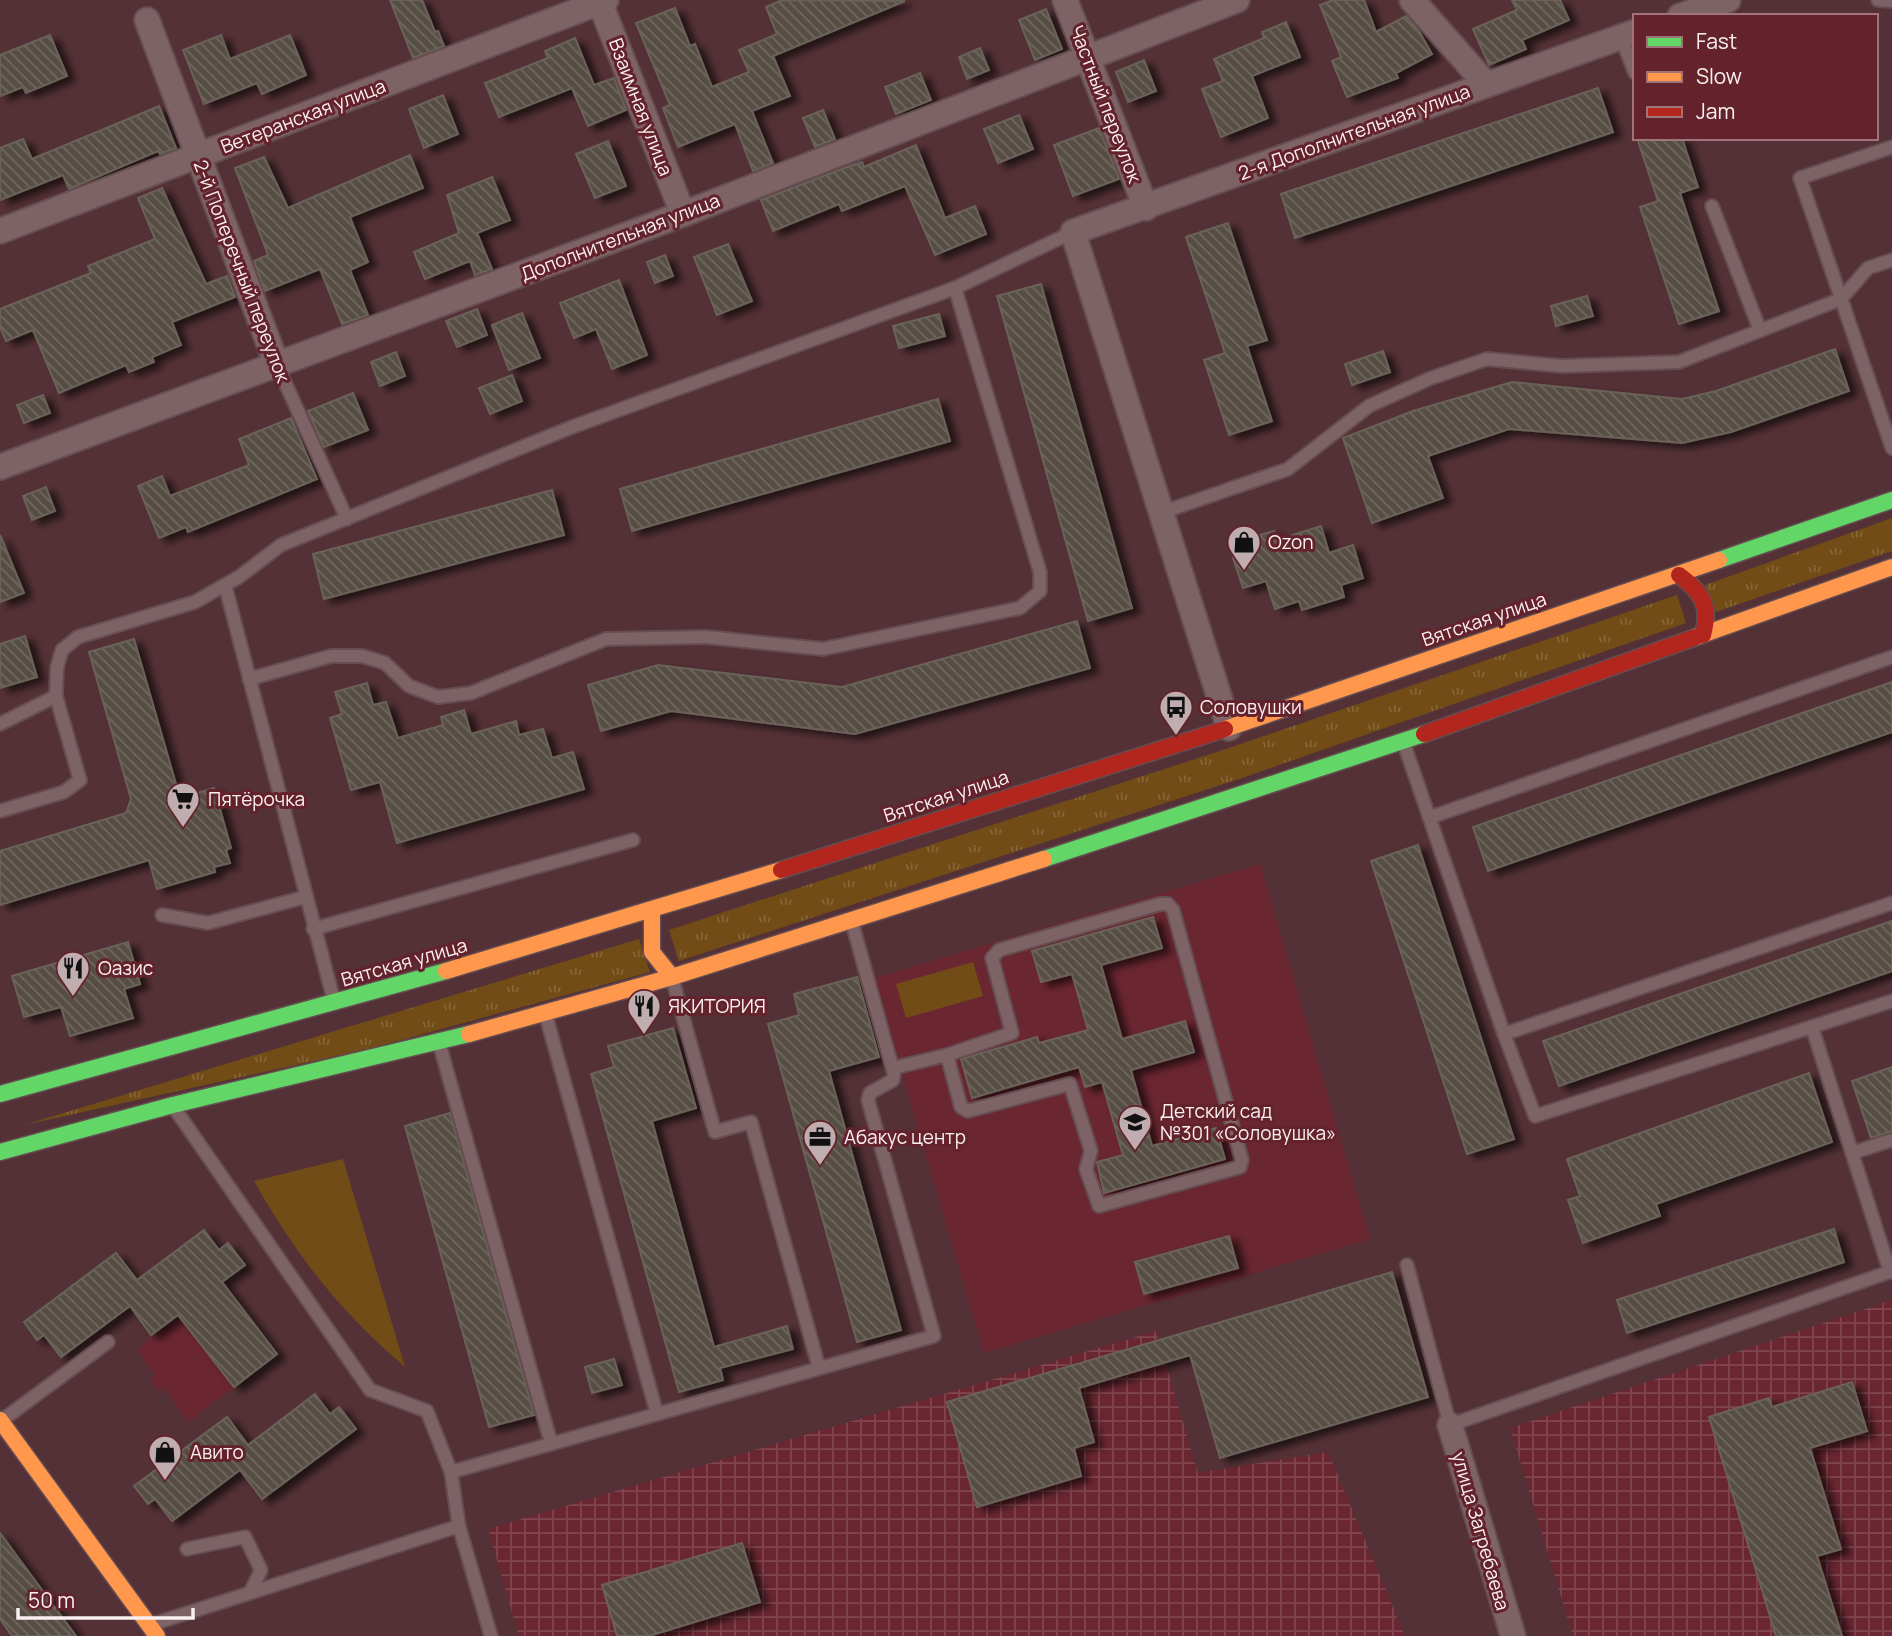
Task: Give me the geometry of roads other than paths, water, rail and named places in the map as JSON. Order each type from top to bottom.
[{"type":"main road","name":"Вятская улица","points":[[0,1094],[335,1003],[652,911],[1229,728],[1892,500]]},
{"type":"main road","points":[[0,1152],[173,1105],[439,1043],[672,977],[852,922],[1403,741],[1892,567]]},
{"type":"main road","points":[[1679,575],[1696,587],[1707,603],[1708,620],[1703,635]]},
{"type":"main road","points":[[652,911],[652,952],[672,977]]},
{"type":"main road","points":[[0,1420],[153,1630]]},
{"type":"street","name":"Частный переулок","points":[[1065,0],[1146,208]]},
{"type":"street","name":"Дополнительная улица","points":[[0,467],[683,214],[1237,0]]},
{"type":"street","points":[[1412,0],[1486,84]]},
{"type":"street","name":"Ветеранская улица","points":[[0,231],[602,1]]},
{"type":"street","name":"Взаимная улица","points":[[602,1],[683,214]]},
{"type":"street","points":[[1684,14],[1711,2]]},
{"type":"street","name":"2-й Поперечный переулок","points":[[147,20],[277,365]]},
{"type":"street","name":"2-я Дополнительная улица","points":[[1073,232],[1628,34]]},
{"type":"street","points":[[1073,232],[1229,728]]},
{"type":"street","name":"улица Загребаева","points":[[1450,1425],[1513,1636]]},
{"type":"lane","points":[[1878,0],[1892,1]]},
{"type":"lane","points":[[1628,34],[1633,62]]},
{"type":"lane","points":[[1892,147],[1800,178],[1892,448]]},
{"type":"lane","points":[[1712,206],[1760,330]]},
{"type":"lane","points":[[0,811],[64,792],[80,780],[56,695],[57,667],[62,650],[78,637],[195,602],[225,585],[281,545],[572,426],[956,288],[1073,232]]},
{"type":"lane","points":[[1160,513],[1288,469],[1369,406],[1431,378],[1487,359],[1562,366],[1679,362],[1841,299],[1868,268],[1892,260]]},
{"type":"lane","points":[[249,679],[331,656],[362,656],[385,663],[409,686],[438,697],[471,694],[606,639],[706,637],[823,649],[1020,608],[1040,591],[1040,572],[956,288]]},
{"type":"lane","name":"2-й Поперечный переулок","points":[[277,365],[347,519]]},
{"type":"lane","points":[[225,585],[313,929],[335,1003]]},
{"type":"lane","points":[[1431,817],[1892,657]]},
{"type":"lane","points":[[0,724],[56,695]]},
{"type":"lane","points":[[1403,741],[1535,1116],[1892,1001]]},
{"type":"lane","points":[[313,929],[634,840]]},
{"type":"lane","points":[[162,915],[208,923],[305,897]]},
{"type":"lane","points":[[893,1068],[947,1055],[1012,1033],[992,958],[999,950],[1160,904],[1168,904],[1173,911],[1242,1160],[1240,1167],[1099,1206],[1086,1169],[1091,1151],[1070,1084],[968,1111],[961,1107],[947,1055]]},
{"type":"lane","points":[[1504,1034],[1892,904]]},
{"type":"lane","points":[[450,1472],[934,1336],[869,1100],[870,1093],[877,1087],[893,1080],[893,1068],[852,922]]},
{"type":"lane","points":[[672,977],[715,1132],[751,1122],[819,1368]]},
{"type":"lane","points":[[545,1013],[657,1414]]},
{"type":"lane","points":[[1406,1265],[1450,1425],[1891,1271],[1812,1027]]},
{"type":"lane","points":[[439,1043],[551,1444]]},
{"type":"lane","points":[[173,1105],[370,1390],[427,1411],[450,1472],[459,1527],[491,1636]]},
{"type":"lane","points":[[1852,1153],[1892,1140]]},
{"type":"lane","points":[[0,1420],[108,1342]]},
{"type":"lane","points":[[153,1630],[250,1593],[459,1527]]},
{"type":"lane","points":[[187,1549],[245,1537],[261,1570],[250,1593]]},
{"type":"place","name":"Ozon","points":[[1244,572]]},
{"type":"place","name":"Соловушки","points":[[1176,737]]},
{"type":"place","name":"Пятёрочка","points":[[183,829]]},
{"type":"place","name":"Оазис","points":[[73,998]]},
{"type":"place","name":"ЯКИТОРИЯ","points":[[644,1036]]},
{"type":"place","name":"Детский сад №301 «Соловушка»","points":[[1135,1152]]},
{"type":"place","name":"Абакус центр","points":[[820,1167]]},
{"type":"place","name":"Авито","points":[[165,1482]]}]
